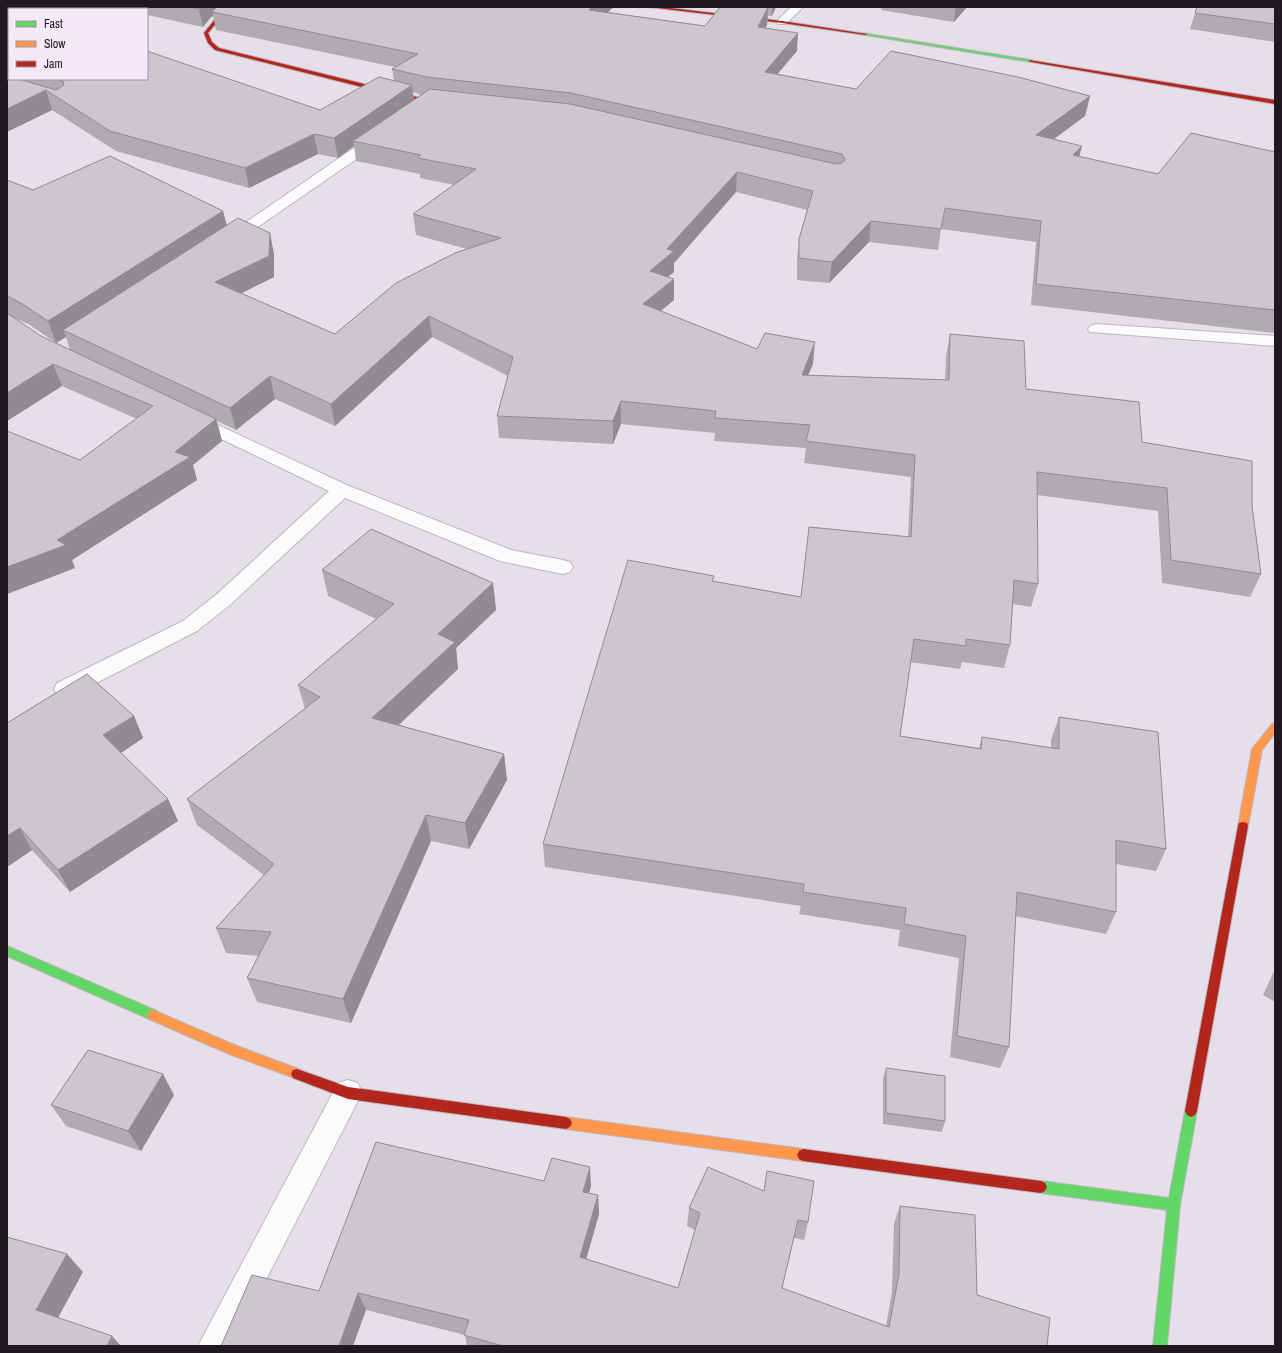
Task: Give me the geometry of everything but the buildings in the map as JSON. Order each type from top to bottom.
[{"type":"street","points":[[240,7],[216,19],[208,26],[206,33],[210,43],[217,49],[429,102],[453,104]]},
{"type":"street","points":[[650,7],[782,22],[1275,102]]},
{"type":"street","points":[[782,22],[797,7]]},
{"type":"street","points":[[416,111],[429,102]]},
{"type":"street","points":[[214,250],[286,202],[390,129]]},
{"type":"street","points":[[1096,329],[1275,341]]},
{"type":"street","points":[[178,411],[342,490],[507,556],[563,567]]},
{"type":"street","points":[[65,689],[190,626],[224,599],[342,490]]},
{"type":"street","points":[[1160,1346],[1174,1205],[1257,749],[1275,726]]},
{"type":"street","points":[[7,951],[233,1050],[348,1093],[1174,1205]]},
{"type":"street","points":[[214,1346],[348,1093]]},
{"type":"traffic: fast","points":[[865,34],[1031,61]]},
{"type":"traffic: fast","points":[[7,951],[153,1015]]},
{"type":"traffic: fast","points":[[1160,1346],[1174,1205],[1191,1111]]},
{"type":"traffic: fast","points":[[1041,1187],[1174,1205]]},
{"type":"traffic: slow","points":[[1243,826],[1257,749],[1275,726]]},
{"type":"traffic: slow","points":[[153,1015],[233,1050],[297,1074]]},
{"type":"traffic: slow","points":[[566,1123],[803,1155]]},
{"type":"traffic: jam","points":[[240,7],[216,20],[206,33],[210,43],[217,49],[429,102],[444,103]]},
{"type":"traffic: jam","points":[[650,7],[782,22],[865,34]]},
{"type":"traffic: jam","points":[[1031,61],[1275,102]]},
{"type":"traffic: jam","points":[[1191,1111],[1243,826]]},
{"type":"traffic: jam","points":[[297,1074],[348,1093],[566,1123]]},
{"type":"traffic: jam","points":[[803,1155],[1041,1187]]}]
